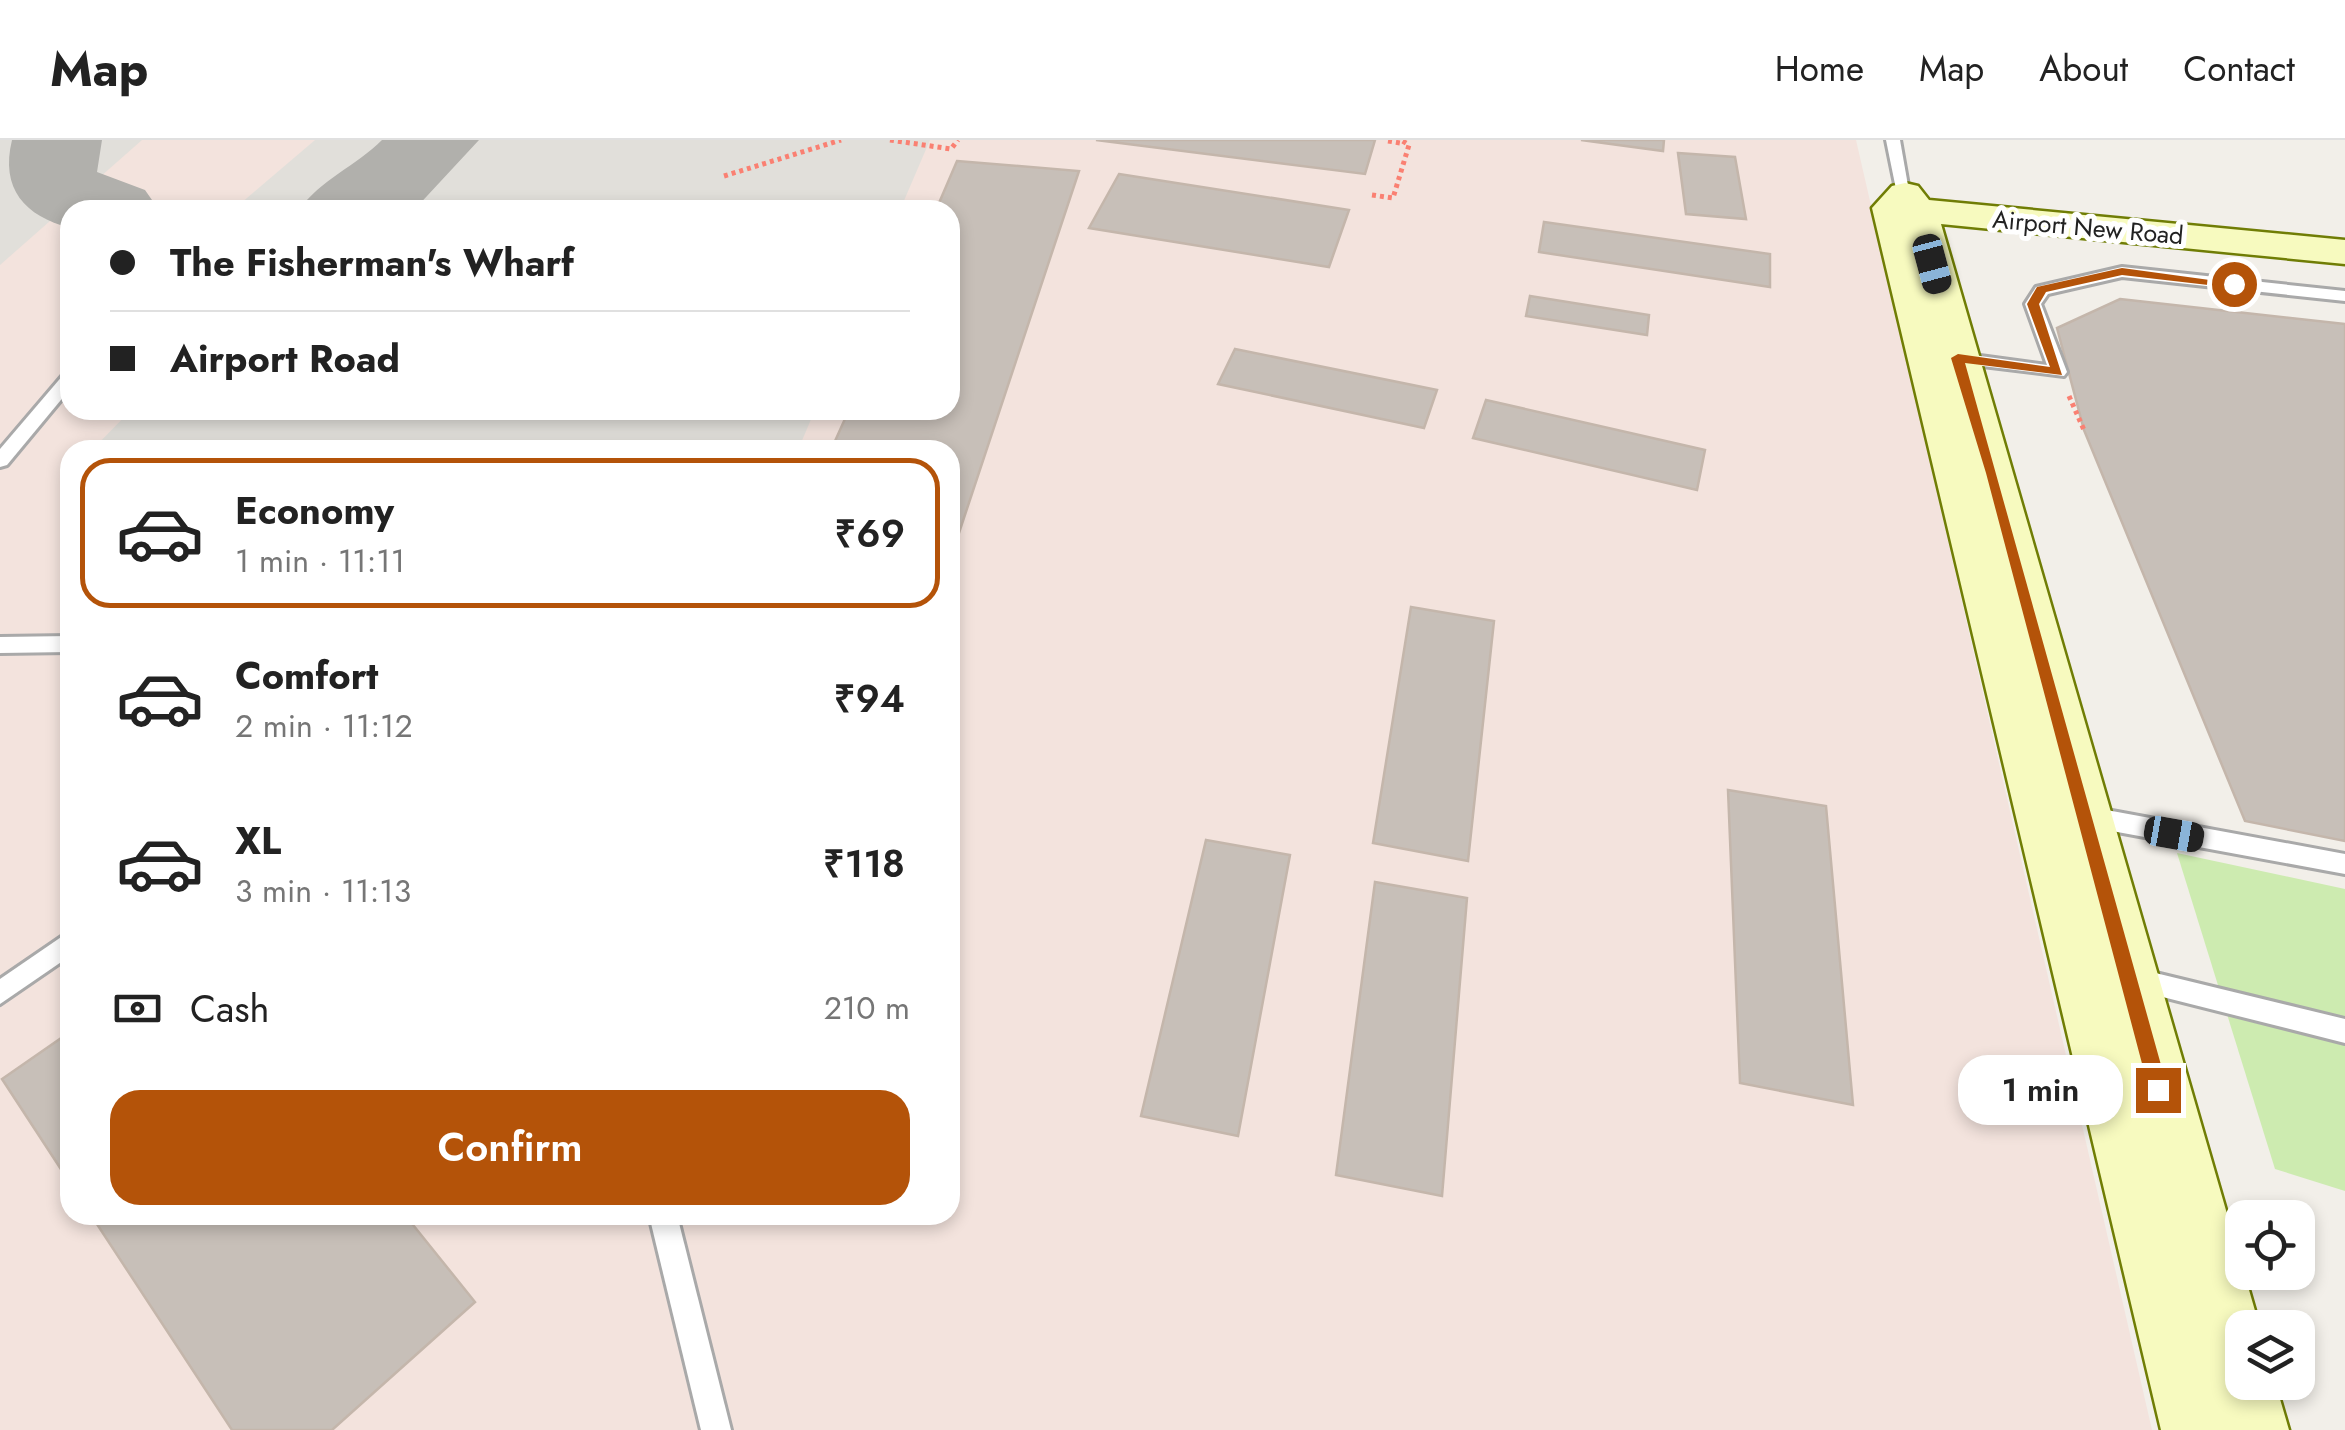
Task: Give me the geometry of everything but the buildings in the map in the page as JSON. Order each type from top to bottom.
[{"type":"main road","name":"Airport New Road","points":[[1907,216],[2345,252]]},
{"type":"main road","name":"Airport New Road","points":[[1907,216],[2345,279]]},
{"type":"main road","points":[[1907,216],[2085,816],[2252,1430]]},
{"type":"main road","points":[[1942,332],[2198,1430]]},
{"type":"lane","points":[[1893,140],[1907,216]]},
{"type":"lane","points":[[1942,332],[2058,372],[2033,304],[2042,290],[2090,276],[2122,272],[2345,296]]},
{"type":"lane","points":[[0,461],[60,390]]},
{"type":"lane","points":[[0,644],[60,644]]},
{"type":"lane","points":[[2085,816],[2345,864]]},
{"type":"lane","points":[[0,993],[60,949]]},
{"type":"lane","points":[[2127,977],[2345,1031]]},
{"type":"lane","points":[[665,1225],[716,1430]]},
{"type":"path","points":[[724,176],[841,140]]},
{"type":"path","points":[[890,140],[951,149],[958,140]]},
{"type":"path","points":[[1372,195],[1394,198],[1409,145],[1388,141]]},
{"type":"shaded area","points":[[0,140],[1856,140],[2152,1430],[0,1430]]},
{"type":"shaded area","points":[[0,140],[142,140],[74,200],[60,200],[60,212],[0,265]]},
{"type":"shaded area","points":[[315,140],[930,140],[904,200],[245,200]]},
{"type":"shaded area","points":[[121,420],[811,420],[802,440],[102,440]]},
{"type":"green space","points":[[2177,853],[2345,889],[2345,1191],[2275,1169]]},
{"type":"taxiway","points":[[57,140],[51,157],[53,181],[80,200]]},
{"type":"taxiway","points":[[364,200],[391,184],[434,140]]},
{"type":"route","points":[[2158,1090],[1993,473],[1958,358],[2058,372],[2033,304],[2042,290],[2090,276],[2122,272],[2234,284]]}]
